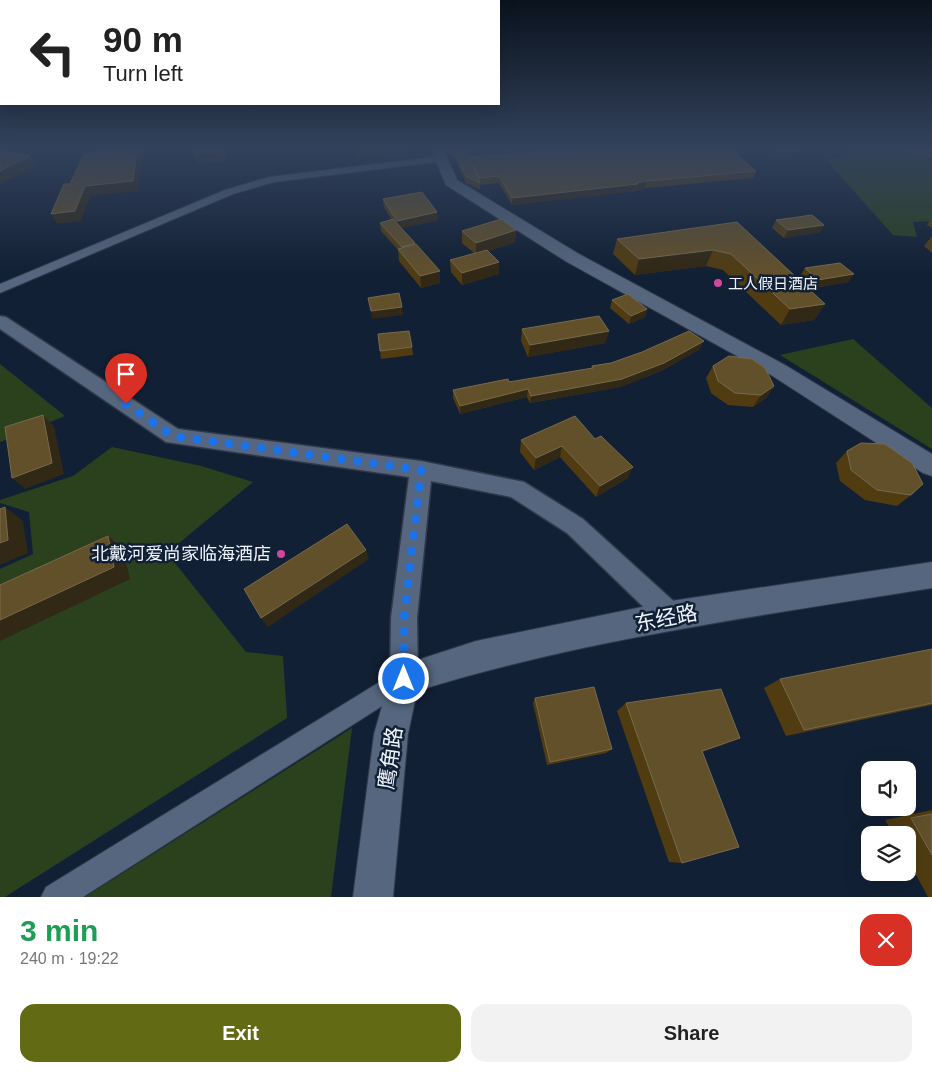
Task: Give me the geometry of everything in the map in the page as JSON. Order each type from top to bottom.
[{"type":"main road","points":[[465,191],[573,258],[778,370],[932,466]]},
{"type":"main road","name":"东经路","points":[[404,679],[476,657],[671,616],[932,574]]},
{"type":"main road","name":"鹰角路","points":[[373,897],[392,734],[404,679]]},
{"type":"street","points":[[0,289],[232,191]]},
{"type":"street","points":[[0,320],[173,436],[421,470],[516,489],[574,526],[671,616]]},
{"type":"street","name":"鹰角路","points":[[404,679],[404,618],[421,470]]},
{"type":"street","points":[[56,897],[404,679]]},
{"type":"green space","points":[[854,191],[932,191],[932,221],[913,222],[917,237],[893,235]]},
{"type":"green space","points":[[853,339],[932,408],[932,449],[780,355]]},
{"type":"green space","points":[[0,364],[65,416],[0,442]]},
{"type":"green space","points":[[112,447],[201,466],[253,482],[167,553],[246,652],[283,656],[287,718],[5,897],[0,897],[0,569],[33,554],[29,512],[0,503],[0,500],[73,476]]},
{"type":"green space","points":[[352,728],[331,897],[85,897]]},
{"type":"building","points":[[61,191],[83,191],[75,211],[51,214]]},
{"type":"building","points":[[508,191],[576,191],[512,198]]},
{"type":"building","points":[[422,192],[437,212],[397,221],[383,199]]},
{"type":"building","points":[[812,215],[824,225],[788,230],[776,220]]},
{"type":"building","points":[[393,219],[415,243],[402,247],[380,223]]},
{"type":"building","points":[[501,219],[516,230],[476,243],[462,231]]},
{"type":"building","points":[[737,222],[825,304],[790,309],[731,254],[713,250],[639,259],[617,239]]},
{"type":"building","points":[[416,244],[440,271],[420,276],[398,249]]},
{"type":"building","points":[[487,250],[499,262],[462,273],[450,260]]},
{"type":"building","points":[[840,263],[854,274],[818,280],[805,268]]},
{"type":"building","points":[[399,293],[402,307],[371,311],[368,298]]},
{"type":"building","points":[[628,294],[647,309],[631,316],[612,300]]},
{"type":"building","points":[[599,316],[609,331],[530,345],[522,329]]},
{"type":"building","points":[[409,331],[412,347],[380,351],[378,334]]},
{"type":"building","points":[[689,331],[704,341],[664,363],[622,379],[531,396],[528,389],[460,406],[453,390],[508,379],[509,382],[593,368],[592,366],[611,363],[642,352]]},
{"type":"building","points":[[729,356],[752,359],[765,368],[774,386],[761,395],[735,393],[718,381],[713,366]]},
{"type":"building","points":[[43,415],[52,463],[12,478],[5,427]]},
{"type":"building","points":[[575,416],[595,439],[601,436],[633,467],[600,486],[562,446],[536,458],[521,440]]},
{"type":"building","points":[[861,443],[885,444],[912,463],[923,484],[911,495],[877,490],[851,470],[847,451]]},
{"type":"building","points":[[5,507],[8,540],[0,543],[0,509]]},
{"type":"building","points":[[347,524],[366,550],[261,618],[244,589]]},
{"type":"building","points":[[108,536],[114,567],[0,620],[0,585]]},
{"type":"building","points":[[932,649],[932,703],[804,730],[780,679]]},
{"type":"building","points":[[594,687],[612,749],[550,762],[535,698]]},
{"type":"building","points":[[721,689],[740,738],[702,751],[739,847],[682,863],[626,703]]},
{"type":"building","points":[[932,814],[932,855],[916,826],[911,818]]},
{"type":"place","name":"工人假日酒店","points":[[718,283]]},
{"type":"place","name":"北戴河爱尚家临海酒店","points":[[281,554]]},
{"type":"route","points":[[126,404],[173,436],[421,470],[404,618],[404,679]]}]
